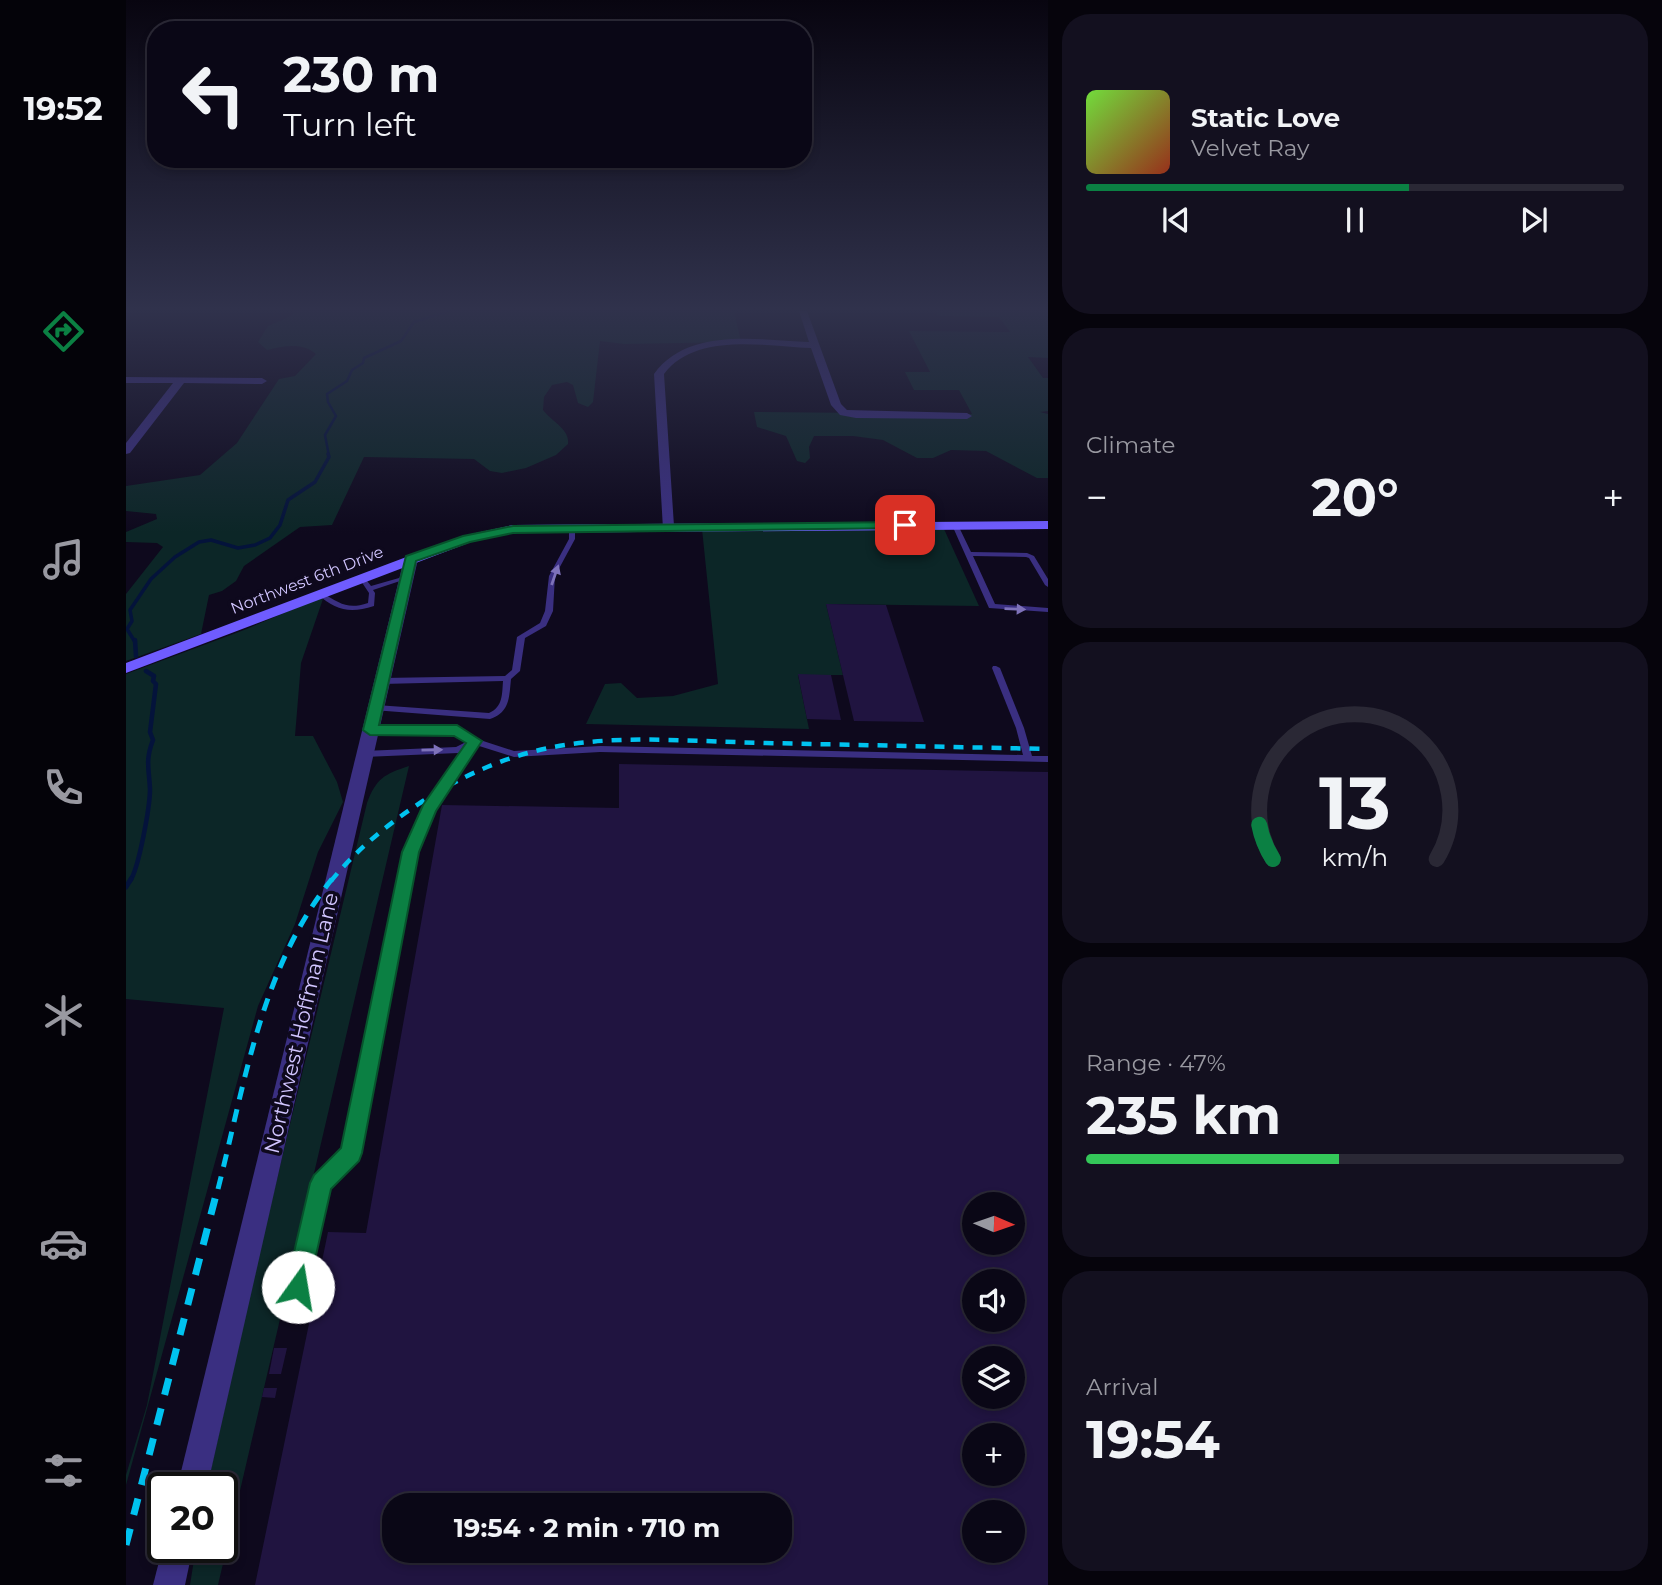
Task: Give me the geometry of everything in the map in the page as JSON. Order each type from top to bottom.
[{"type":"main road","name":"Northwest 6th Drive","points":[[126,668],[320,594],[408,569],[496,532],[572,527],[1048,524]]},
{"type":"street","points":[[126,451],[177,385]]},
{"type":"street","points":[[660,385],[668,526]]},
{"type":"street","points":[[830,385],[836,404],[844,413],[967,416]]},
{"type":"street","name":"Northwest Hoffman Lane","points":[[196,1472],[408,569]]},
{"type":"street","points":[[169,1585],[174,1563]]},
{"type":"lane","points":[[955,525],[992,606],[1048,610]]},
{"type":"lane","points":[[382,681],[507,678],[516,671],[521,637],[543,624],[549,611],[552,576],[572,539],[572,527]]},
{"type":"lane","points":[[968,554],[1027,555],[1031,557],[1048,585]]},
{"type":"lane","points":[[320,594],[345,610],[356,610],[371,604],[372,593],[365,583],[408,569]]},
{"type":"lane","points":[[996,668],[1020,728],[1028,758]]},
{"type":"lane","points":[[376,708],[490,716],[504,708],[507,678]]},
{"type":"lane","points":[[370,730],[457,730],[474,741],[514,754],[600,749],[1048,759]]},
{"type":"lane","points":[[364,754],[458,750],[474,741]]},
{"type":"lane","points":[[292,1313],[321,1183],[351,1153],[411,852],[429,809],[474,741]]},
{"type":"green space","points":[[275,385],[552,385],[544,397],[543,410],[568,439],[568,444],[556,455],[526,468],[502,473],[490,471],[474,459],[364,457],[332,525],[300,527],[244,566],[236,581],[222,591],[209,595],[201,634],[126,661],[126,594],[163,547],[157,543],[126,542],[126,532],[157,519],[156,514],[126,511],[126,486],[200,475],[237,443]]},
{"type":"green space","points":[[573,385],[595,385],[593,402],[588,407],[578,403]]},
{"type":"green space","points":[[911,385],[1048,385],[1048,411],[1040,412],[1048,414],[1048,478],[1037,478],[986,451],[951,450],[933,458],[917,458],[883,440],[853,436],[814,436],[809,447],[810,458],[805,463],[797,461],[786,436],[757,427],[754,412],[972,414],[959,390],[914,390]]},
{"type":"green space","points":[[702,529],[944,529],[979,606],[826,604],[843,675],[798,675],[809,729],[586,724],[605,684],[621,683],[637,698],[673,696],[718,684]]},
{"type":"green space","points":[[324,596],[301,663],[295,736],[313,736],[337,782],[343,802],[318,852],[295,924],[258,1006],[126,1485],[126,1475],[147,1405],[224,1008],[126,999],[126,674],[244,630]]},
{"type":"green space","points":[[409,766],[238,1499],[238,1472],[210,1472],[264,1233],[367,803],[382,778]]},
{"type":"green space","points":[[193,1563],[223,1563],[218,1585],[190,1585]]},
{"type":"building","points":[[826,604],[886,605],[924,722],[854,721]]},
{"type":"building","points":[[798,674],[831,675],[841,720],[807,719]]},
{"type":"building","points":[[619,764],[1048,772],[1048,1585],[255,1585],[328,1232],[366,1233],[442,805],[619,808]]},
{"type":"building","points":[[274,1348],[287,1348],[281,1374],[269,1374]]},
{"type":"building","points":[[264,1388],[277,1388],[275,1398],[262,1397]]},
{"type":"waterway","points":[[329,456],[325,435],[336,416],[328,402],[327,394],[341,385]]},
{"type":"waterway","points":[[135,642],[127,629],[132,621],[130,610],[151,579],[175,557],[199,542],[211,540],[238,548],[255,545],[270,538],[280,525],[288,500],[315,482],[329,457],[328,454]]},
{"type":"waterway","points":[[135,640],[136,656]]},
{"type":"waterway","points":[[131,880],[140,851],[150,797],[148,759],[153,740],[150,732],[156,684],[153,681],[154,676],[146,671]]},
{"type":"waterway","points":[[126,887],[131,880]]},
{"type":"railway","points":[[331,881],[374,838],[423,801],[467,776],[508,759],[549,748],[589,742],[672,740],[1048,749]]},
{"type":"railway","points":[[218,1189],[258,1027],[272,988],[308,913],[332,879]]},
{"type":"railway","points":[[126,1545],[218,1187]]},
{"type":"route","points":[[298,1287],[321,1183],[351,1153],[411,852],[429,809],[474,741],[457,730],[370,730],[411,559],[467,539],[513,529],[905,525]]}]
